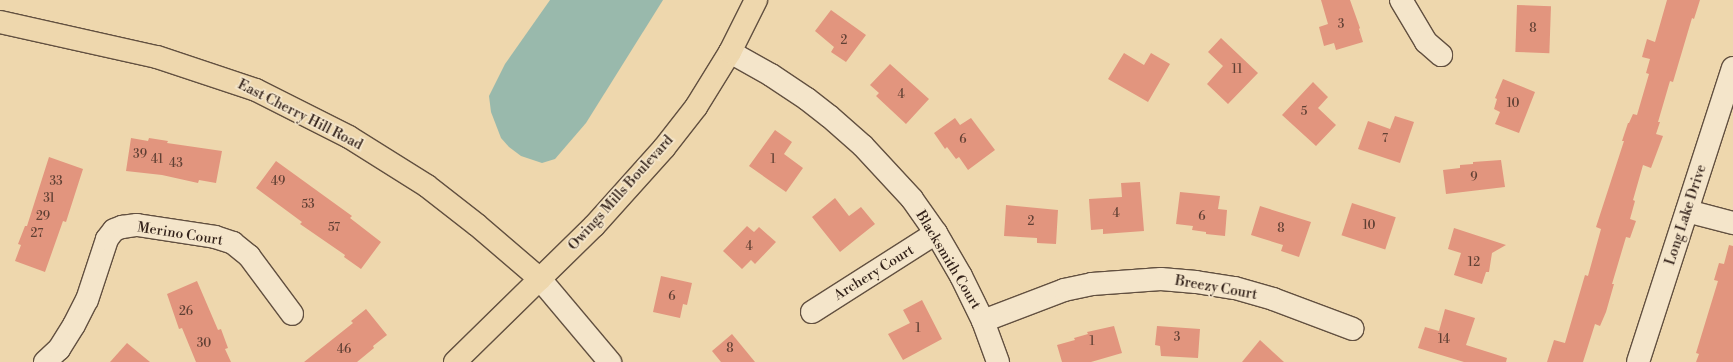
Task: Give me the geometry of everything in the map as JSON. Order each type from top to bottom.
[{"type":"main road","name":"Owings Mills Boulevard","points":[[455,362],[594,226],[664,148],[696,107],[730,52],[756,0]]},
{"type":"main road","name":"East Cherry Hill Road","points":[[0,22],[157,57],[256,90],[349,137],[427,186],[540,279]]},
{"type":"street","points":[[1401,0],[1426,42],[1440,55]]},
{"type":"street","name":"Blacksmith Court","points":[[730,52],[771,75],[829,116],[863,146],[912,199],[936,234],[961,276],[983,320],[998,362]]},
{"type":"street","name":"Long Lake Drive","points":[[1638,362],[1733,68]]},
{"type":"street","points":[[1687,210],[1733,223]]},
{"type":"street","name":"Merino Court","points":[[45,362],[59,349],[87,300],[107,239],[114,230],[122,227],[137,225],[214,237],[233,243],[249,256],[292,314]]},
{"type":"street","name":"Archery Court","points":[[812,312],[936,234]]},
{"type":"street","points":[[540,279],[610,362]]},
{"type":"street","name":"Breezy Court","points":[[983,320],[1064,290],[1092,284],[1125,280],[1161,279],[1196,282],[1235,288],[1273,299],[1353,329]]},
{"type":"shaded area","points":[[550,0],[663,0],[586,123],[555,159],[542,163],[521,156],[509,147],[501,138],[491,112],[489,96],[505,64]]},
{"type":"building","points":[[1321,0],[1350,0],[1360,28],[1363,42],[1336,50],[1334,43],[1324,46],[1319,27],[1328,24]]},
{"type":"building","points":[[1667,0],[1700,0],[1694,19],[1692,18],[1673,82],[1670,81],[1658,122],[1660,122],[1656,134],[1663,136],[1651,168],[1643,165],[1633,200],[1635,201],[1630,219],[1636,221],[1630,238],[1626,237],[1612,284],[1614,284],[1606,312],[1600,326],[1595,324],[1583,362],[1547,362],[1554,340],[1565,343],[1585,275],[1588,276],[1601,229],[1596,227],[1624,141],[1622,141],[1628,123],[1633,114],[1637,115],[1649,74],[1646,73],[1650,59],[1642,57],[1647,39],[1655,42]]},
{"type":"building","points":[[1517,5],[1551,6],[1549,53],[1515,52]]},
{"type":"building","points":[[831,10],[866,35],[846,62],[831,52],[834,47],[815,31]]},
{"type":"building","points":[[1221,38],[1258,73],[1228,104],[1207,84],[1223,66],[1208,52]]},
{"type":"building","points":[[1124,53],[1144,65],[1151,53],[1170,64],[1148,102],[1108,79]]},
{"type":"building","points":[[890,64],[929,99],[906,124],[876,96],[879,93],[870,85]]},
{"type":"building","points":[[1503,79],[1535,92],[1519,133],[1495,124],[1500,112],[1494,109],[1497,99],[1495,98]]},
{"type":"building","points":[[1313,82],[1328,97],[1318,108],[1336,125],[1316,146],[1282,115]]},
{"type":"building","points":[[1395,116],[1414,122],[1400,163],[1358,149],[1368,121],[1390,129]]},
{"type":"building","points":[[955,118],[960,125],[971,118],[995,150],[968,170],[959,157],[956,159],[947,147],[945,149],[934,133]]},
{"type":"building","points":[[775,130],[792,142],[784,154],[803,168],[786,192],[749,166]]},
{"type":"building","points":[[131,138],[148,141],[149,138],[168,141],[167,143],[222,151],[216,183],[199,180],[198,183],[162,175],[126,171]]},
{"type":"building","points":[[49,157],[83,169],[66,222],[63,221],[45,272],[15,261],[21,245],[18,244],[25,226],[27,226]]},
{"type":"building","points":[[1501,160],[1505,187],[1446,194],[1443,170],[1460,168],[1460,165],[1473,164],[1473,162]]},
{"type":"building","points":[[276,161],[352,216],[350,218],[381,242],[361,269],[344,257],[345,255],[300,224],[302,222],[256,188]]},
{"type":"building","points":[[1140,182],[1144,231],[1103,234],[1103,229],[1091,230],[1089,199],[1122,197],[1121,183]]},
{"type":"building","points":[[1180,192],[1220,196],[1218,209],[1227,210],[1225,236],[1206,234],[1206,232],[1192,230],[1193,226],[1176,224]]},
{"type":"building","points":[[835,198],[849,216],[861,207],[875,224],[840,252],[812,217]]},
{"type":"building","points":[[1352,203],[1396,217],[1385,250],[1341,235]]},
{"type":"building","points":[[1006,205],[1058,210],[1056,244],[1037,243],[1037,238],[1004,236]]},
{"type":"building","points":[[1260,206],[1311,222],[1299,257],[1281,251],[1283,245],[1251,235]]},
{"type":"building","points":[[747,226],[754,232],[759,227],[776,242],[755,264],[751,260],[742,269],[723,251]]},
{"type":"building","points":[[1454,228],[1506,245],[1492,253],[1489,272],[1486,272],[1482,284],[1454,275],[1461,253],[1448,249]]},
{"type":"building","points":[[1729,245],[1733,246],[1733,362],[1696,362],[1699,354],[1696,353],[1718,281],[1714,280],[1719,263],[1724,264]]},
{"type":"building","points":[[661,276],[692,283],[687,305],[683,304],[680,318],[653,312]]},
{"type":"building","points":[[197,281],[218,330],[221,329],[228,348],[225,349],[231,362],[196,362],[182,328],[179,329],[167,294]]},
{"type":"building","points":[[922,300],[942,339],[903,360],[888,334],[910,323],[903,310]]},
{"type":"building","points":[[366,309],[387,335],[373,346],[374,348],[357,362],[304,362],[353,323],[351,321]]},
{"type":"building","points":[[1445,309],[1475,318],[1466,345],[1507,358],[1506,362],[1464,362],[1418,348],[1425,327],[1439,331]]},
{"type":"building","points":[[1114,326],[1122,353],[1091,362],[1062,362],[1057,345],[1075,340],[1074,338],[1088,334],[1087,332]]},
{"type":"building","points":[[1157,326],[1200,329],[1198,358],[1161,356],[1160,346],[1155,345]]},
{"type":"building","points":[[732,334],[755,362],[721,362],[712,351]]},
{"type":"building","points":[[1260,340],[1284,362],[1242,362]]},
{"type":"building","points":[[127,343],[150,362],[110,362]]}]
